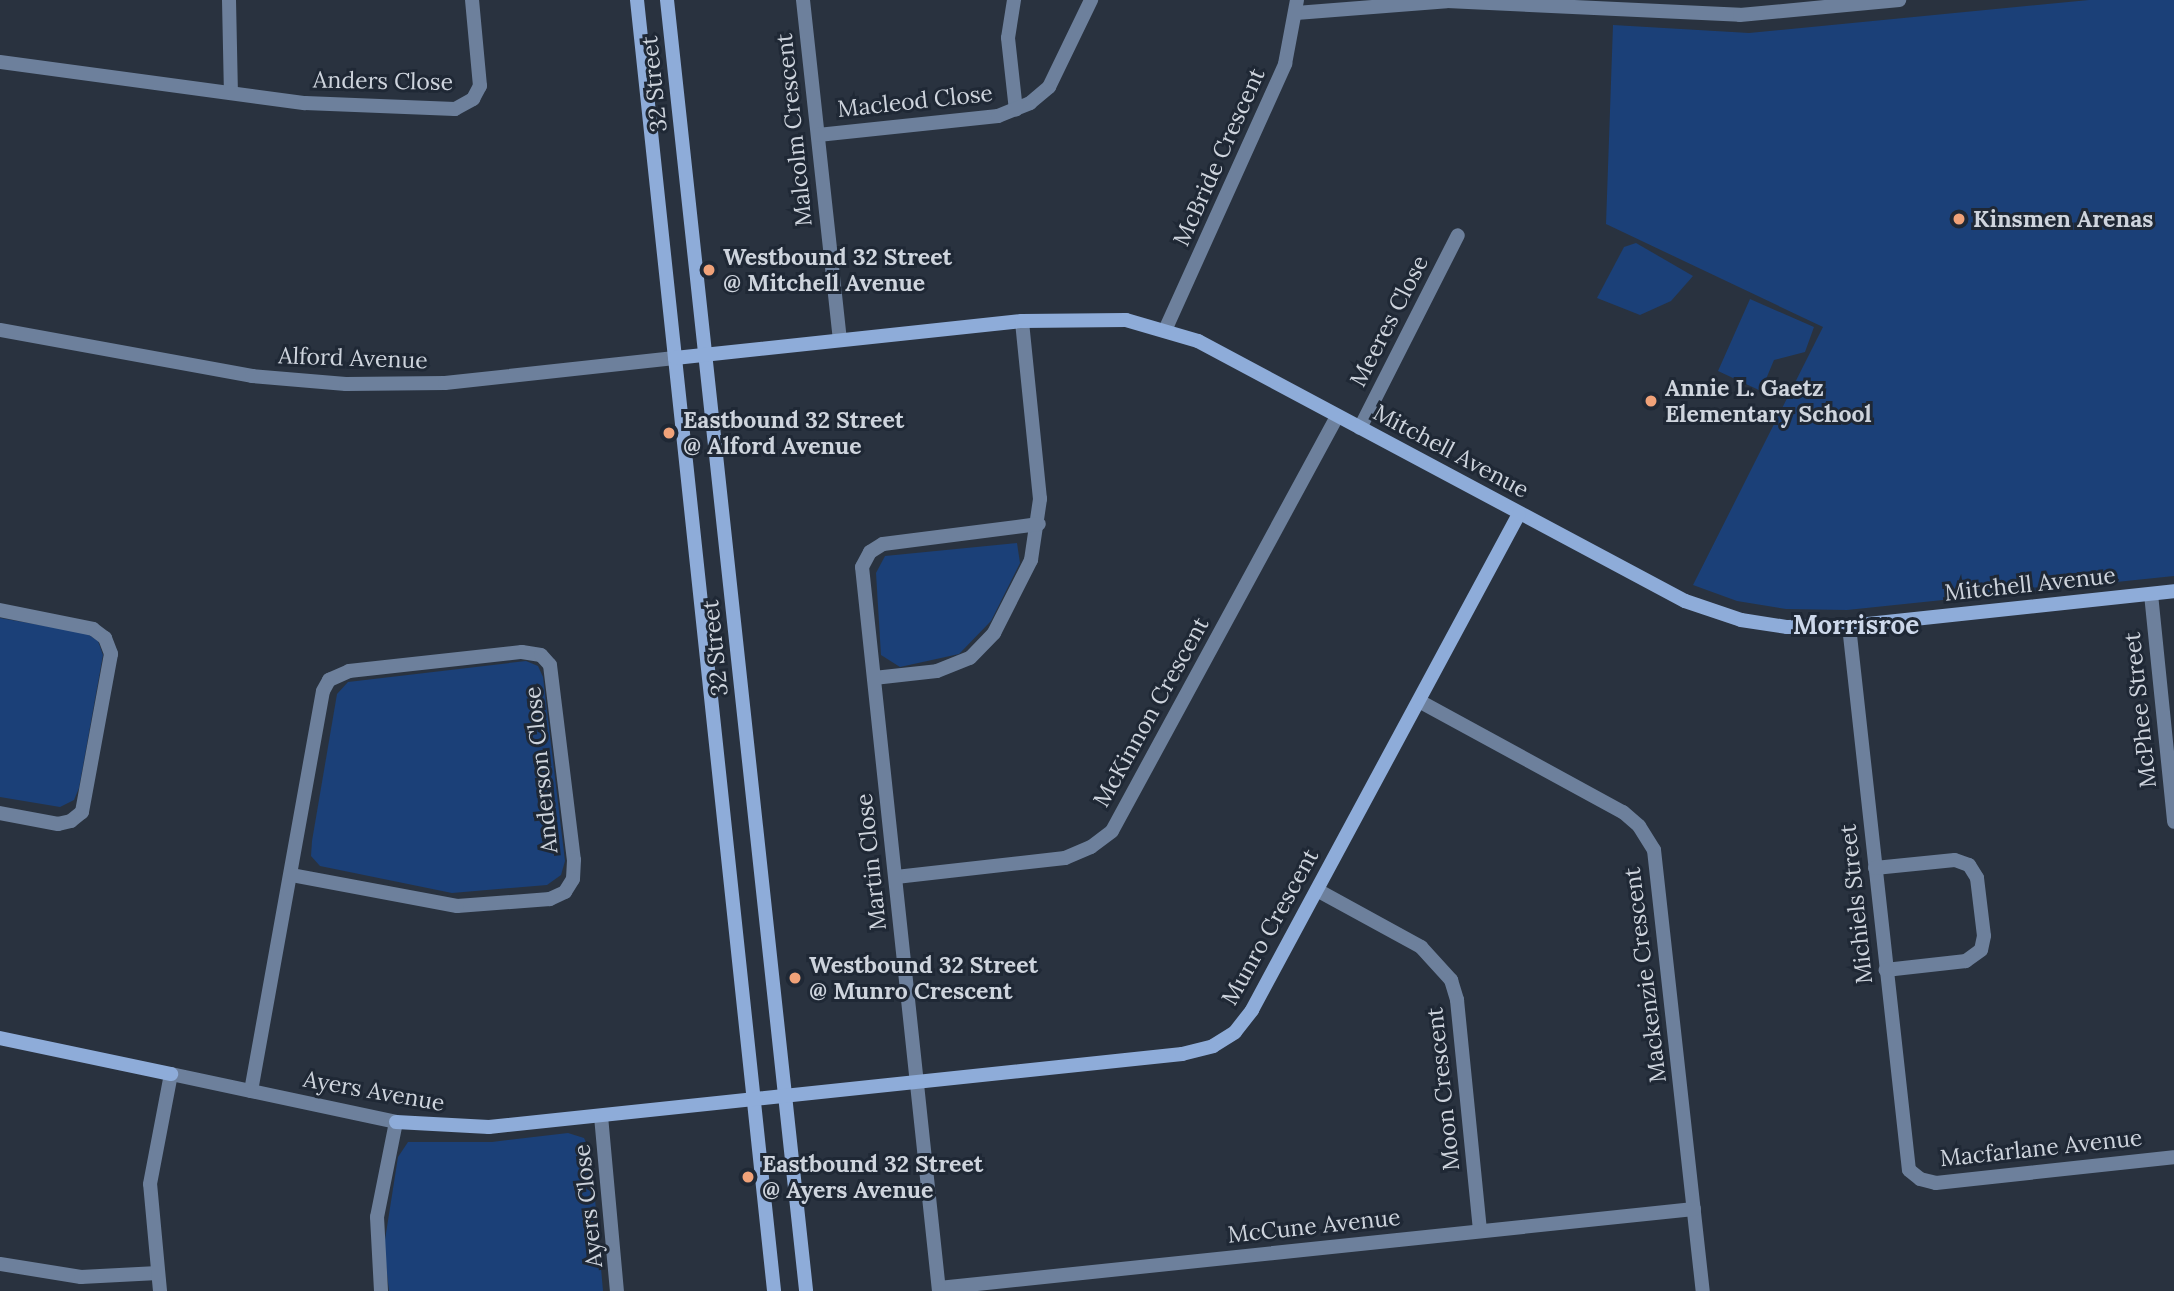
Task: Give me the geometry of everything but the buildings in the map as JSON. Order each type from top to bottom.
[{"type":"street","points":[[229,0],[231,93]]},
{"type":"street","name":"Anders Close","points":[[0,62],[316,103],[463,107],[480,86],[472,0]]},
{"type":"street","name":"32 Street","points":[[638,0],[774,1291]]},
{"type":"street","name":"32 Street","points":[[667,0],[806,1291]]},
{"type":"street","name":"Malcolm Crescent","points":[[803,0],[840,340]]},
{"type":"street","name":"Macleod Close","points":[[1014,0],[1008,38],[1016,110]]},
{"type":"street","name":"Macleod Close","points":[[818,135],[1016,110],[1049,87],[1091,0]]},
{"type":"street","points":[[1296,6],[1508,1],[1740,15],[1851,2],[1899,0]]},
{"type":"street","name":"McBride Crescent","points":[[1166,328],[1278,82],[1296,6]]},
{"type":"street","name":"Meeres Close","points":[[1360,428],[1458,235]]},
{"type":"street","name":"Mitchell Avenue","points":[[706,355],[1022,321],[1102,318],[1166,328],[1710,611],[1776,626],[1849,626],[2174,591]]},
{"type":"street","points":[[874,678],[949,668],[987,644],[1027,571],[1039,524],[1022,321]]},
{"type":"street","name":"Alford Avenue","points":[[0,330],[252,376],[346,384],[445,383],[706,355]]},
{"type":"street","name":"McKinnon Crescent","points":[[896,877],[1065,858],[1091,848],[1112,831],[1337,416]]},
{"type":"street","name":"Munro Crescent","points":[[786,1096],[1182,1054],[1213,1046],[1243,1023],[1519,514]]},
{"type":"street","name":"Martin Close","points":[[939,1289],[862,567],[870,552],[893,541],[1039,524]]},
{"type":"street","name":"McPhee Street","points":[[2151,594],[2174,822]]},
{"type":"street","points":[[0,610],[93,629],[106,638],[111,654],[82,812],[71,821],[58,824],[0,813]]},
{"type":"street","name":"Michiels Street","points":[[1849,626],[1903,1154],[1913,1175]]},
{"type":"street","name":"Anderson Close","points":[[251,1091],[323,691],[334,676],[522,652],[541,655],[550,664],[574,860],[573,879],[565,892],[551,899],[457,906],[291,875]]},
{"type":"street","name":"Mackenzie Crescent","points":[[1419,701],[1623,812],[1647,838],[1658,873],[1703,1291]]},
{"type":"street","points":[[1875,868],[1955,860],[1969,865],[1977,878],[1984,936],[1981,950],[1966,961],[1886,970]]},
{"type":"street","name":"Moon Crescent","points":[[1317,890],[1421,947],[1451,980],[1457,1000],[1480,1231]]},
{"type":"street","name":"Ayers Avenue","points":[[0,1038],[396,1122],[469,1127],[786,1096]]},
{"type":"street","points":[[160,1291],[150,1184],[171,1074]]},
{"type":"street","name":"Ayers Close","points":[[601,1116],[617,1291]]},
{"type":"street","points":[[381,1291],[377,1217],[396,1122]]},
{"type":"street","name":"Macfarlane Avenue","points":[[1913,1175],[1936,1183],[2174,1157]]},
{"type":"street","name":"McCune Avenue","points":[[939,1289],[1694,1209]]},
{"type":"street","points":[[0,1264],[81,1278],[158,1273]]},
{"type":"shaded area","points":[[2089,0],[2174,0],[2174,576],[1847,610],[1786,609],[1737,601],[1693,585],[1823,327],[1606,224],[1613,25],[1749,33]]},
{"type":"shaded area","points":[[1636,243],[1693,276],[1671,301],[1640,315],[1597,298],[1624,247]]},
{"type":"shaded area","points":[[1750,299],[1814,327],[1805,352],[1774,360],[1761,391],[1718,371]]},
{"type":"shaded area","points":[[1017,543],[1020,563],[991,621],[959,654],[900,667],[881,655],[876,573],[885,556]]},
{"type":"shaded area","points":[[0,618],[86,633],[98,641],[103,655],[79,788],[74,800],[60,807],[0,797]]},
{"type":"shaded area","points":[[526,661],[538,666],[543,677],[565,861],[561,875],[547,885],[452,893],[320,866],[311,856],[312,841],[337,694],[348,682]]},
{"type":"shaded area","points":[[568,1133],[584,1138],[591,1153],[603,1291],[389,1291],[384,1246],[398,1157],[408,1142],[492,1142]]},
{"type":"place","name":"Kinsmen Arenas","points":[[1959,219]]},
{"type":"place","name":"Westbound 32 Street @ Mitchell Avenue","points":[[709,270]]},
{"type":"place","name":"Annie L. Gaetz Elementary School","points":[[1651,401]]},
{"type":"place","name":"Eastbound 32 Street @ Alford Avenue","points":[[669,433]]},
{"type":"place","name":"Westbound 32 Street @ Munro Crescent","points":[[795,978]]},
{"type":"place","name":"Eastbound 32 Street @ Ayers Avenue","points":[[748,1177]]},
{"type":"district","name":"Morrisroe","points":[[1856,625]]}]
